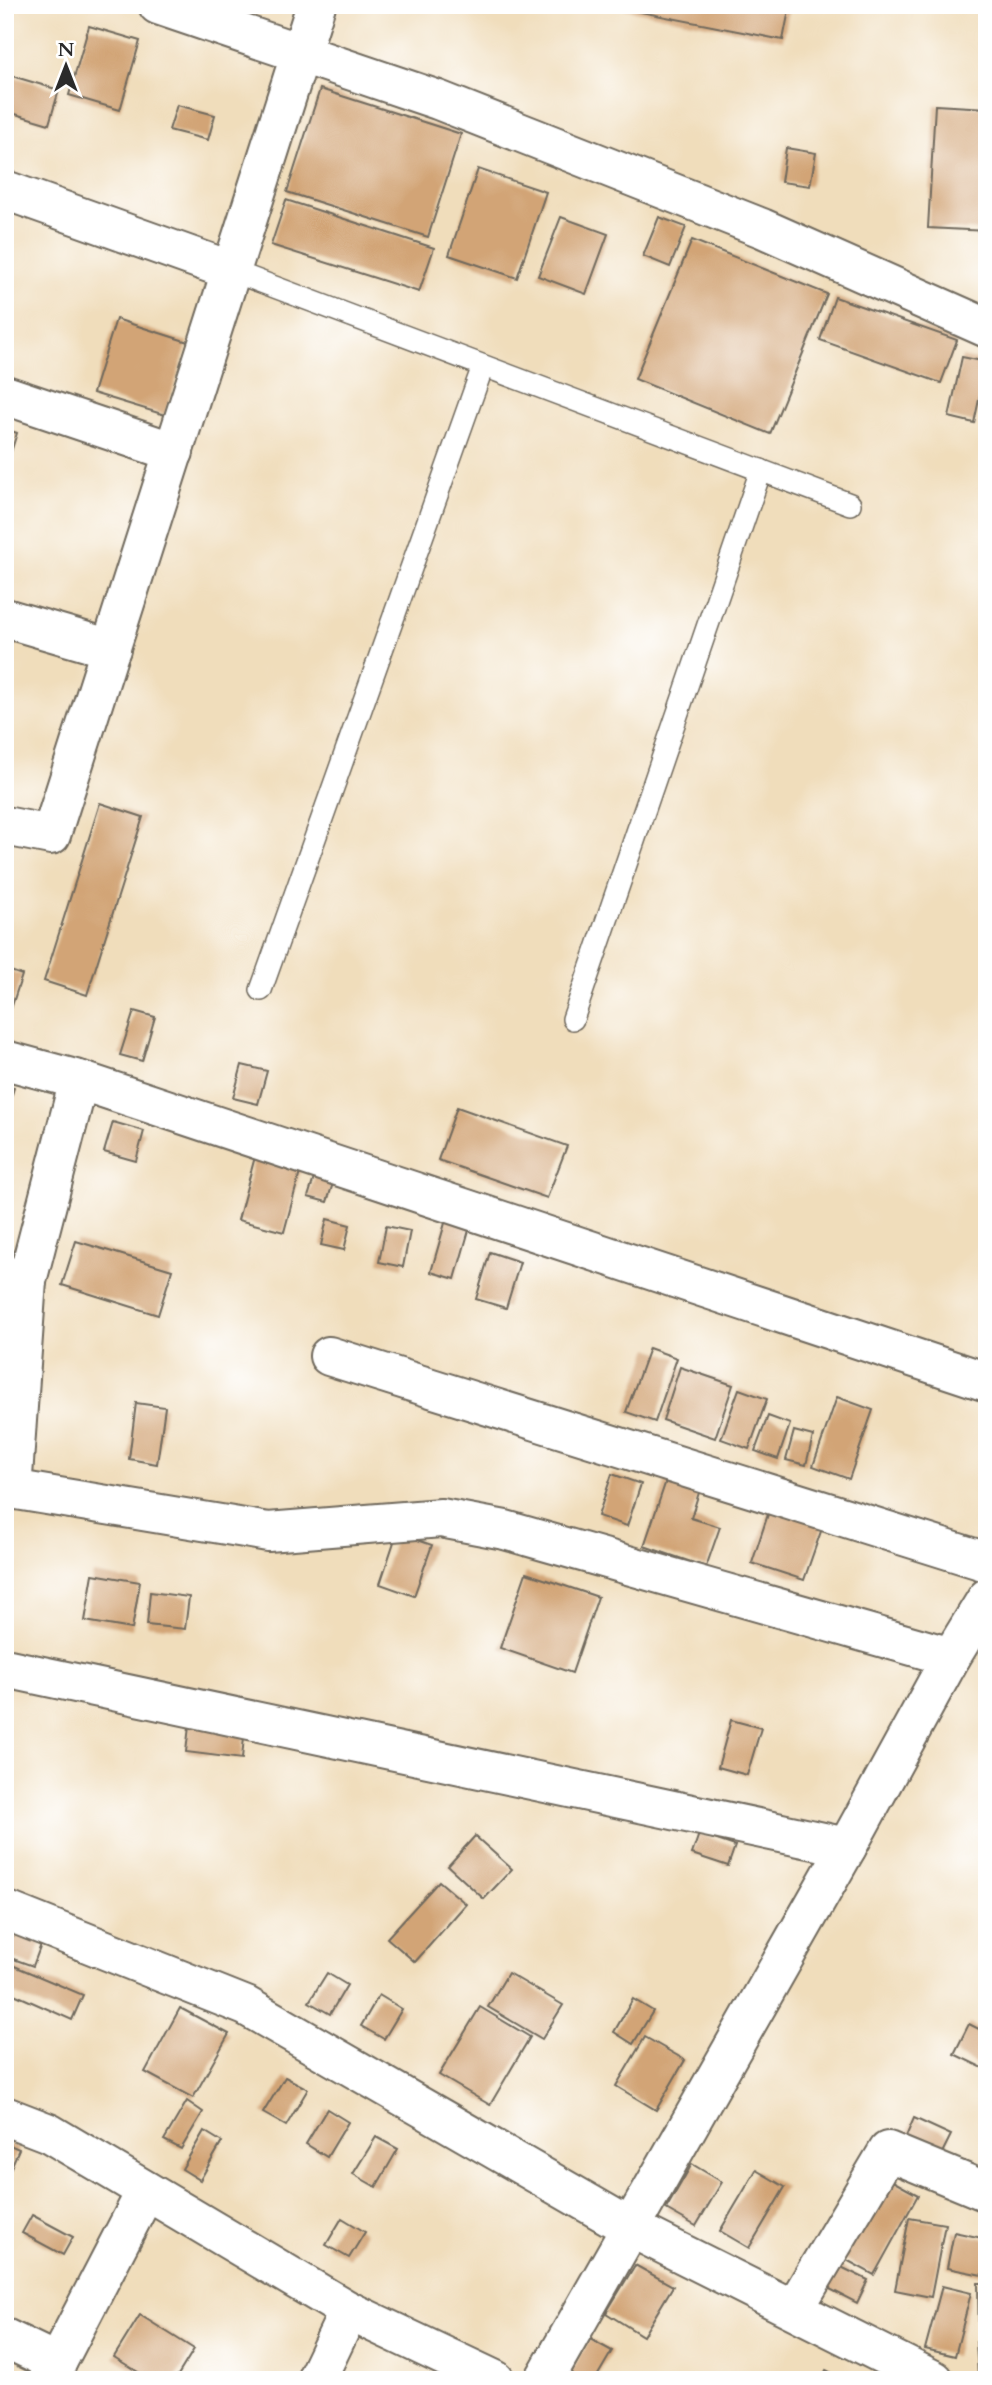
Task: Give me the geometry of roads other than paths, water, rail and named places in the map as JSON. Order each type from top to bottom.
[{"type":"street","points":[[158,5],[438,100],[762,228],[987,328]]},
{"type":"street","points":[[5,826],[51,835],[316,5]]},
{"type":"street","points":[[5,190],[232,271]]},
{"type":"street","points":[[5,395],[174,452]]},
{"type":"street","points":[[5,618],[111,649]]},
{"type":"street","points":[[5,1060],[79,1080],[987,1382]]},
{"type":"street","points":[[79,1080],[16,1278],[9,1489],[268,1532],[441,1518],[454,1520],[505,1530],[951,1657]]},
{"type":"street","points":[[329,1356],[987,1562]]},
{"type":"street","points":[[544,2380],[847,1847],[951,1657],[987,1598]]},
{"type":"street","points":[[5,1668],[847,1847]]},
{"type":"street","points":[[5,1910],[246,2006],[631,2228],[933,2380]]},
{"type":"street","points":[[5,2116],[49,2133],[349,2311],[495,2380]]},
{"type":"street","points":[[794,2309],[888,2151],[987,2192]]},
{"type":"street","points":[[5,2338],[52,2371],[146,2191]]},
{"type":"street","points":[[316,2380],[349,2311]]},
{"type":"lane","points":[[232,271],[850,503]]},
{"type":"lane","points":[[261,990],[483,366]]},
{"type":"lane","points":[[573,1019],[761,470]]}]
